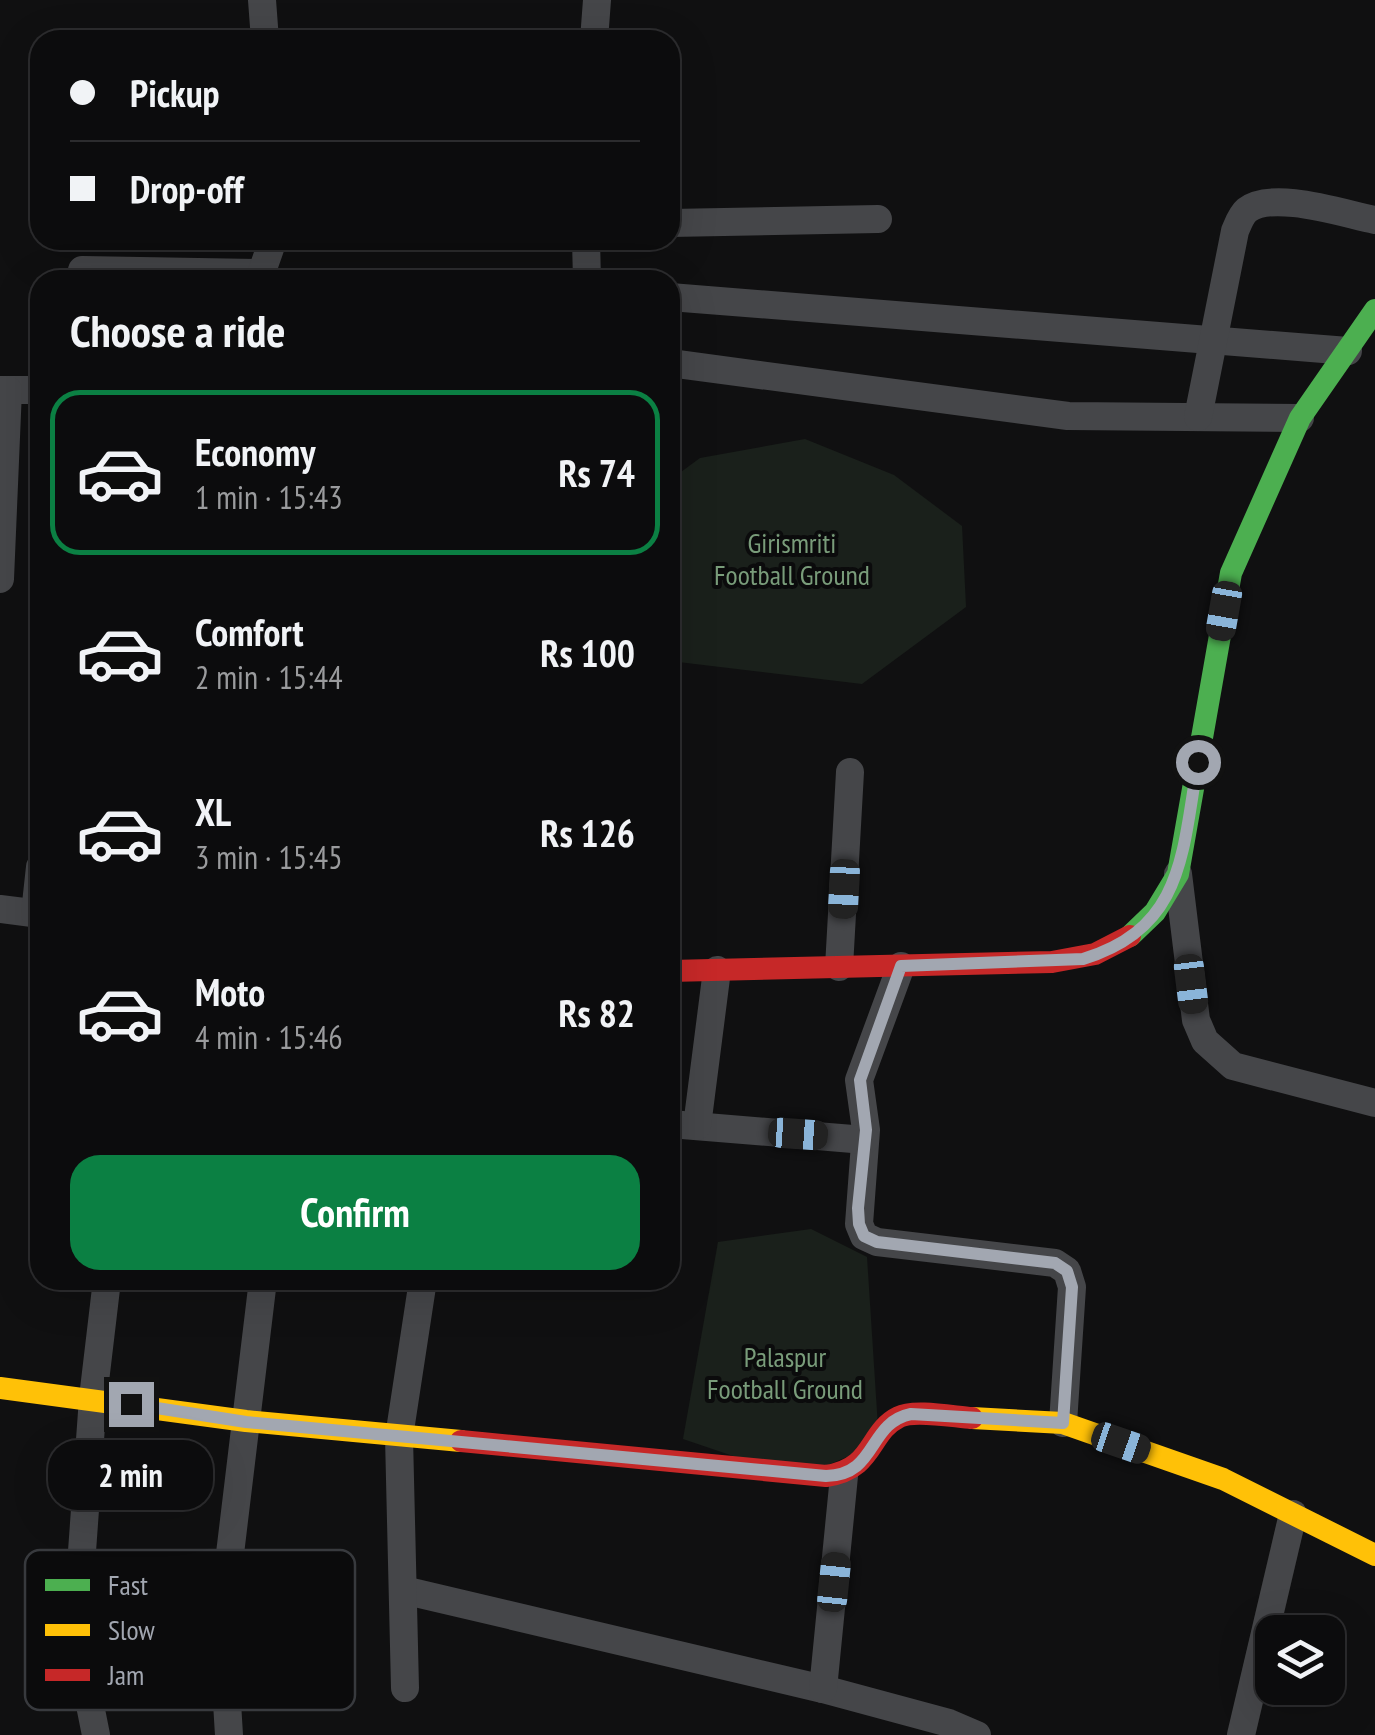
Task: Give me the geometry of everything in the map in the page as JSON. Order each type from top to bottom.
[{"type":"street","points":[[262,0],[264,30]]},
{"type":"street","points":[[595,30],[597,0]]},
{"type":"street","points":[[1198,417],[1235,231],[1243,212],[1279,201],[1375,220]]},
{"type":"street","points":[[680,223],[878,219]]},
{"type":"street","points":[[680,298],[1348,352]]},
{"type":"street","points":[[680,972],[1083,959],[1108,951],[1150,920],[1178,874],[1231,573],[1300,418],[1375,310]]},
{"type":"street","points":[[680,364],[1068,416],[1300,418]]},
{"type":"street","points":[[0,579],[4,390],[30,390]]},
{"type":"street","points":[[839,967],[850,772]]},
{"type":"street","points":[[1178,874],[1196,1020],[1206,1041],[1233,1066],[1375,1103]]},
{"type":"street","points":[[0,909],[30,913]]},
{"type":"street","points":[[901,966],[860,1080],[860,1099],[866,1113],[859,1224],[864,1236],[877,1242],[1055,1263],[1067,1271],[1072,1287],[1063,1423]]},
{"type":"street","points":[[717,970],[684,1125],[865,1140]]},
{"type":"street","points":[[82,1550],[106,1290]]},
{"type":"street","points":[[230,1550],[262,1290]]},
{"type":"street","points":[[405,1688],[399,1437],[421,1290]]},
{"type":"street","points":[[0,1388],[246,1422],[844,1476],[856,1468],[898,1417],[911,1414],[1063,1423],[1202,1470],[1375,1555]]},
{"type":"street","points":[[823,1689],[844,1476]]},
{"type":"street","points":[[1241,1735],[1293,1514]]},
{"type":"street","points":[[403,1590],[823,1689],[949,1723],[978,1735]]},
{"type":"street","points":[[91,1710],[96,1735]]},
{"type":"street","points":[[227,1710],[229,1735]]},
{"type":"green space","name":"Girismriti Football Ground","points":[[805,439],[894,475],[962,526],[966,607],[862,684],[680,662],[680,473],[700,458]]},
{"type":"green space","name":"Palaspur Football Ground","points":[[811,1229],[867,1257],[879,1443],[798,1478],[683,1439],[718,1242]]},
{"type":"traffic: fast","points":[[1130,936],[1155,912],[1178,874],[1231,573],[1300,418],[1375,310]]},
{"type":"traffic: slow","points":[[0,1388],[246,1421],[461,1441]]},
{"type":"traffic: slow","points":[[972,1418],[1063,1423],[1223,1479],[1375,1555]]},
{"type":"traffic: jam","points":[[680,971],[1052,962],[1095,954],[1130,936]]},
{"type":"traffic: jam","points":[[461,1441],[826,1476],[854,1466],[881,1432],[899,1417],[924,1414],[972,1418]]},
{"type":"route","points":[[131,1404],[246,1422],[826,1476],[844,1476],[856,1468],[887,1426],[898,1417],[911,1414],[1063,1423],[1072,1287],[1067,1271],[1055,1263],[877,1242],[864,1236],[858,1208],[866,1130],[860,1080],[901,966],[1083,959],[1108,951],[1133,936],[1167,897],[1178,874],[1198,762]]}]
